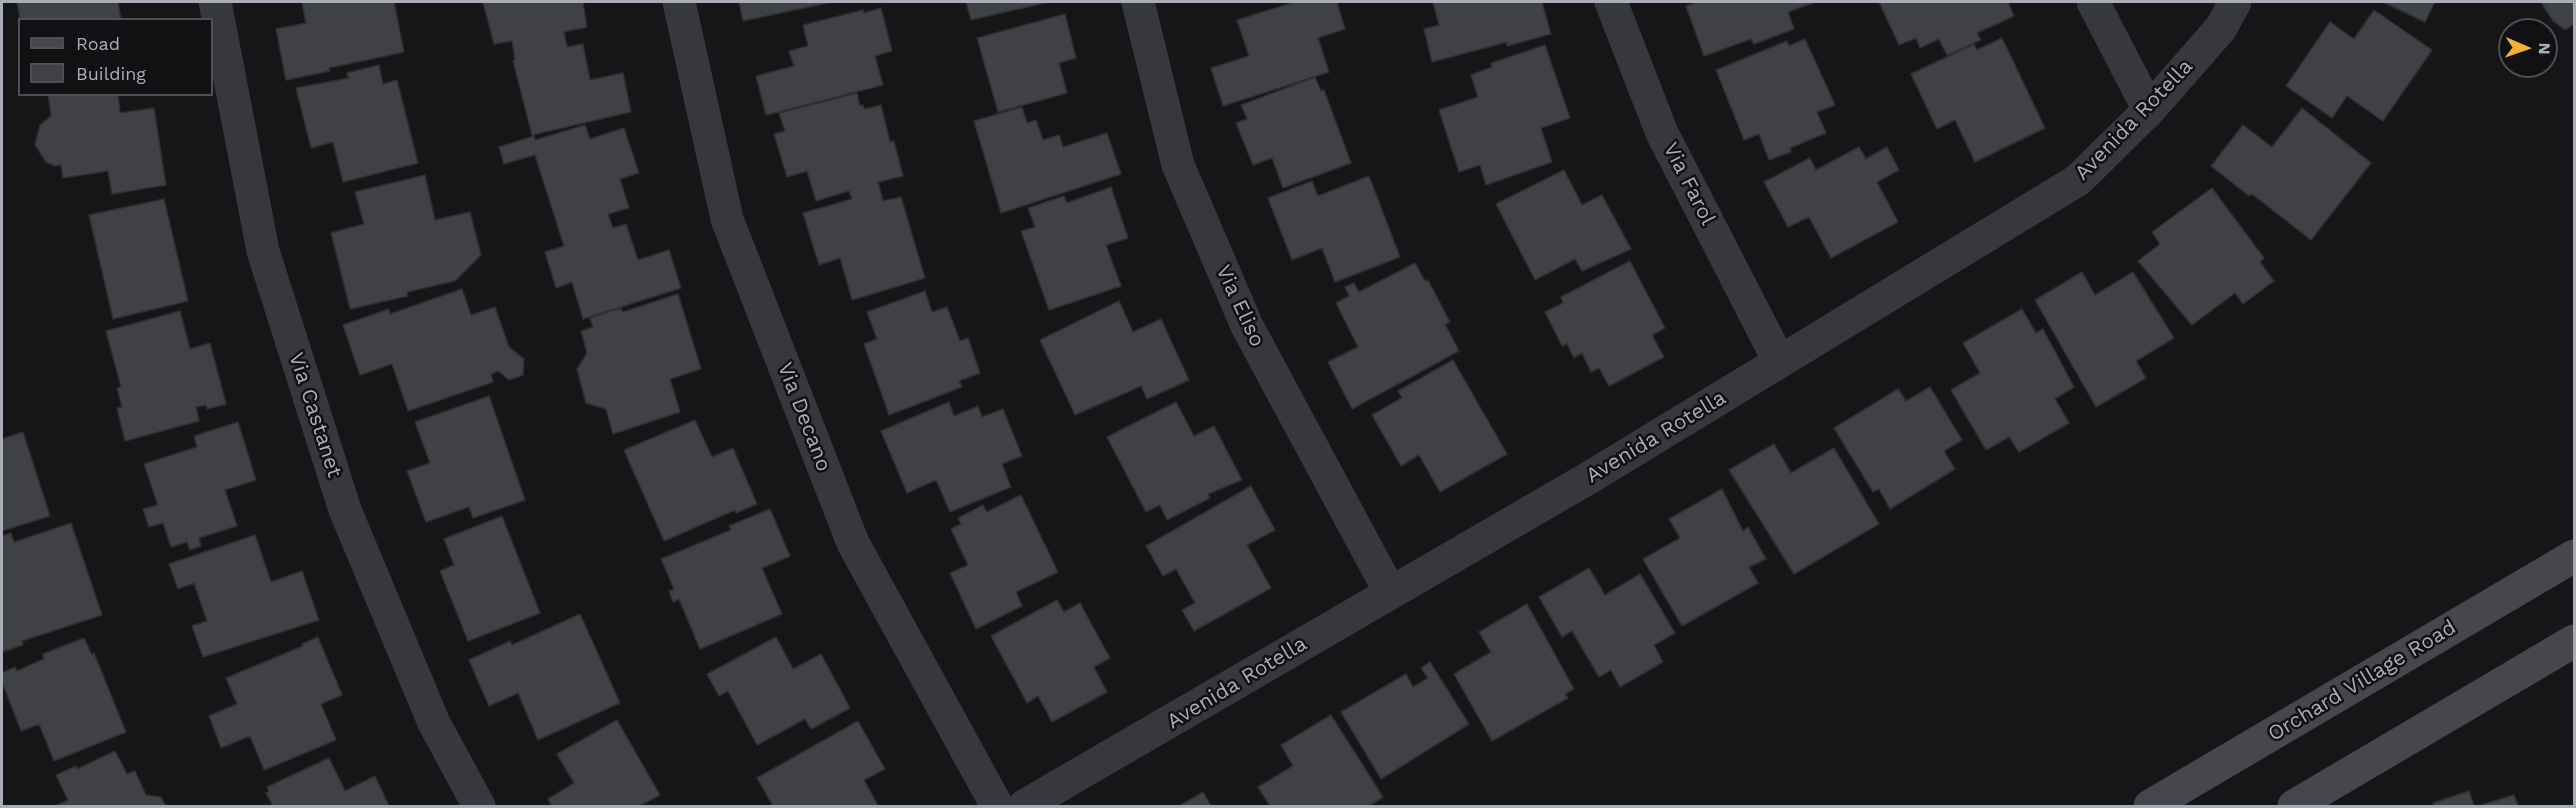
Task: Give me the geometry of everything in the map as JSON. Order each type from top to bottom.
[{"type":"main road","name":"Orchard Village Road","points":[[2150,807],[2574,556]]},
{"type":"main road","points":[[2294,807],[2574,641]]},
{"type":"street","name":"Via Castanet","points":[[215,2],[263,251],[345,510],[434,723],[478,807]]},
{"type":"street","name":"Via Decano","points":[[679,2],[727,219],[853,543],[996,807]]},
{"type":"street","name":"Via Eliso","points":[[1138,2],[1178,165],[1247,326],[1390,592]]},
{"type":"street","name":"Via Farol","points":[[1611,2],[1662,133],[1779,362]]},
{"type":"street","points":[[2093,2],[2149,110]]},
{"type":"street","name":"Avenida Rotella","points":[[1024,807],[1390,592],[1592,477],[2078,180],[2149,110],[2221,28],[2235,2]]},
{"type":"building","points":[[17,2],[118,2],[121,18],[20,18]]},
{"type":"building","points":[[302,2],[394,2],[404,52],[286,80],[276,29],[306,23]]},
{"type":"building","points":[[483,2],[583,2],[587,27],[564,32],[567,47],[583,44],[590,80],[623,73],[631,112],[532,135],[513,61],[515,60],[512,41],[494,44]]},
{"type":"building","points":[[739,2],[832,2],[743,21]]},
{"type":"building","points":[[966,2],[1049,2],[971,20]]},
{"type":"building","points":[[1295,2],[1337,2],[1345,29],[1318,38],[1329,72],[1223,106],[1211,68],[1249,56],[1237,20]]},
{"type":"building","points":[[1433,2],[1542,2],[1551,34],[1507,46],[1507,42],[1432,62],[1424,29],[1439,25]]},
{"type":"building","points":[[1699,2],[1815,2],[1788,12],[1794,29],[1754,44],[1751,39],[1704,56],[1686,6]]},
{"type":"building","points":[[1879,2],[2008,2],[2014,16],[1977,33],[1981,40],[1947,55],[1939,39],[1920,48],[1916,38],[1899,45]]},
{"type":"building","points":[[2383,2],[2435,2],[2425,22]]},
{"type":"building","points":[[2541,2],[2574,2],[2574,24],[2565,30],[2558,25],[2558,18],[2551,18]]},
{"type":"building","points":[[881,8],[892,51],[875,56],[883,85],[766,115],[756,76],[794,66],[789,51],[808,46],[803,25],[863,10],[864,13]]},
{"type":"building","points":[[2374,10],[2432,50],[2383,121],[2347,96],[2332,118],[2286,86],[2330,22],[2354,39]]},
{"type":"building","points":[[1065,14],[1076,58],[1059,63],[1067,93],[998,112],[977,38]]},
{"type":"building","points":[[2002,38],[2045,128],[1975,162],[1955,120],[1937,129],[1911,74],[1974,44],[1977,50]]},
{"type":"building","points":[[1805,39],[1835,105],[1817,112],[1826,133],[1790,148],[1791,152],[1769,160],[1759,134],[1744,140],[1716,70],[1787,41],[1789,46]]},
{"type":"building","points":[[1545,45],[1570,118],[1541,128],[1552,162],[1486,185],[1480,165],[1459,172],[1439,110],[1478,97],[1471,75],[1492,67],[1491,63]]},
{"type":"building","points":[[379,65],[383,84],[397,80],[418,163],[343,182],[333,142],[311,148],[296,88],[349,78],[347,73]]},
{"type":"building","points":[[1315,77],[1321,91],[1324,90],[1351,163],[1283,188],[1272,158],[1253,165],[1236,123],[1247,119],[1241,105]]},
{"type":"building","points":[[857,93],[860,106],[863,105],[864,109],[881,105],[890,142],[894,141],[903,176],[878,182],[883,201],[901,197],[925,278],[852,300],[840,258],[819,265],[803,213],[852,199],[849,191],[816,201],[807,171],[787,177],[774,134],[785,131],[779,113]]},
{"type":"building","points":[[48,96],[118,96],[120,113],[154,108],[166,185],[112,194],[108,171],[63,178],[61,165],[55,166],[46,162],[35,145],[40,125],[51,116]]},
{"type":"building","points":[[1022,107],[1027,123],[1036,120],[1043,140],[1059,135],[1063,147],[1107,133],[1121,174],[1001,213],[974,121]]},
{"type":"building","points":[[2302,108],[2371,163],[2311,240],[2252,194],[2249,196],[2211,166],[2243,125],[2272,147]]},
{"type":"building","points":[[585,125],[590,139],[624,128],[639,173],[620,179],[629,208],[608,214],[613,228],[626,224],[638,260],[669,250],[681,288],[583,319],[572,282],[556,288],[545,252],[564,246],[535,155],[504,164],[499,147],[534,136],[535,140]]},
{"type":"building","points":[[1859,147],[1866,159],[1887,147],[1899,170],[1877,182],[1898,222],[1831,258],[1809,217],[1788,227],[1764,182],[1810,158],[1816,170]]},
{"type":"building","points":[[1564,170],[1582,205],[1602,195],[1631,249],[1582,271],[1575,259],[1535,280],[1496,204]]},
{"type":"building","points":[[425,175],[435,220],[470,212],[481,255],[455,281],[407,292],[408,296],[350,309],[331,233],[364,224],[355,192]]},
{"type":"building","points":[[1369,176],[1400,257],[1335,282],[1322,248],[1292,260],[1268,198],[1312,181],[1318,196]]},
{"type":"building","points":[[1111,187],[1128,238],[1106,245],[1121,286],[1049,310],[1021,231],[1035,227],[1028,208],[1064,196],[1067,203]]},
{"type":"building","points":[[2212,188],[2264,258],[2260,262],[2274,281],[2243,304],[2235,293],[2192,325],[2138,261],[2160,244],[2152,232]]},
{"type":"building","points":[[164,199],[188,301],[113,319],[89,215]]},
{"type":"building","points":[[1630,261],[1665,328],[1652,335],[1664,357],[1609,386],[1599,368],[1591,372],[1582,353],[1574,358],[1567,344],[1562,346],[1545,312],[1563,303],[1561,297]]},
{"type":"building","points":[[1415,263],[1425,281],[1428,280],[1450,322],[1445,324],[1459,351],[1352,409],[1328,362],[1358,347],[1336,303],[1349,296],[1345,287],[1354,283],[1359,292]]},
{"type":"building","points":[[2082,272],[2095,295],[2133,272],[2174,338],[2136,361],[2146,378],[2096,407],[2035,300]]},
{"type":"building","points":[[462,289],[471,315],[495,307],[509,347],[524,359],[523,375],[509,380],[498,371],[491,374],[493,382],[408,411],[392,364],[360,375],[343,325],[389,309],[390,314]]},
{"type":"building","points":[[925,291],[932,312],[947,307],[960,341],[968,338],[980,373],[959,381],[962,387],[889,415],[864,344],[877,339],[867,312]]},
{"type":"building","points":[[678,294],[701,369],[670,379],[680,412],[613,434],[606,409],[586,403],[577,369],[587,353],[581,331],[593,327],[590,318],[621,308],[623,312]]},
{"type":"building","points":[[1119,301],[1133,332],[1161,319],[1189,380],[1147,399],[1141,386],[1075,415],[1040,340]]},
{"type":"building","points":[[2022,309],[2036,333],[2043,329],[2074,387],[2055,399],[2069,423],[2019,452],[2009,437],[1986,450],[1951,390],[1980,373],[1963,343]]},
{"type":"building","points":[[180,311],[190,349],[210,343],[226,404],[207,409],[206,405],[196,407],[199,421],[125,441],[117,408],[122,407],[117,388],[121,387],[106,331]]},
{"type":"building","points":[[1453,360],[1507,454],[1440,492],[1419,455],[1401,466],[1372,415],[1402,398],[1398,391]]},
{"type":"building","points":[[1930,387],[1962,440],[1944,451],[1955,469],[1890,509],[1879,489],[1873,492],[1834,428],[1898,389],[1906,401]]},
{"type":"building","points":[[489,396],[525,500],[473,518],[469,507],[426,522],[407,471],[430,463],[415,422]]},
{"type":"building","points":[[949,402],[954,416],[978,406],[982,417],[1003,409],[1022,456],[1002,464],[1011,487],[950,512],[936,480],[907,493],[881,431]]},
{"type":"building","points":[[1176,402],[1194,436],[1214,426],[1242,480],[1208,494],[1210,498],[1167,520],[1160,505],[1146,512],[1107,437]]},
{"type":"building","points":[[695,420],[712,457],[733,448],[757,504],[736,513],[735,510],[664,541],[624,450]]},
{"type":"building","points":[[238,422],[256,480],[225,490],[237,526],[199,538],[201,546],[190,550],[187,542],[171,547],[163,523],[149,527],[143,509],[158,505],[144,464],[197,447],[194,436]]},
{"type":"building","points":[[23,432],[50,516],[2,531],[2,439]]},
{"type":"building","points":[[1774,444],[1791,473],[1834,448],[1879,524],[1794,574],[1729,470]]},
{"type":"building","points":[[1251,486],[1275,530],[1247,545],[1271,588],[1194,631],[1182,610],[1195,603],[1176,569],[1163,576],[1146,546]]},
{"type":"building","points":[[1722,489],[1743,531],[1748,527],[1766,559],[1749,567],[1758,583],[1682,626],[1643,559],[1680,538],[1669,519]]},
{"type":"building","points":[[1021,495],[1058,572],[1016,592],[1022,606],[976,629],[950,573],[968,565],[951,529],[961,524],[958,518],[983,505],[987,512]]},
{"type":"building","points":[[770,509],[790,556],[762,568],[782,614],[700,649],[679,599],[673,602],[669,591],[674,589],[661,559],[731,530],[729,526]]},
{"type":"building","points":[[502,516],[540,613],[468,641],[440,571],[454,565],[444,539]]},
{"type":"building","points":[[71,523],[102,615],[22,641],[23,645],[2,652],[2,536],[11,533],[14,542]]},
{"type":"building","points":[[255,535],[271,582],[302,571],[319,620],[203,657],[192,626],[207,621],[194,583],[178,589],[169,564]]},
{"type":"building","points":[[1589,568],[1605,595],[1640,574],[1675,633],[1654,645],[1663,662],[1620,687],[1611,670],[1599,677],[1572,631],[1562,637],[1539,597]]},
{"type":"building","points":[[1057,600],[1064,612],[1080,603],[1110,658],[1094,667],[1107,692],[1052,722],[1038,696],[1027,703],[991,636]]},
{"type":"building","points":[[1527,604],[1574,689],[1565,694],[1568,698],[1492,741],[1454,674],[1491,652],[1479,632]]},
{"type":"building","points":[[580,614],[620,703],[538,740],[518,693],[489,706],[469,660],[510,641],[512,645]]},
{"type":"building","points":[[318,637],[342,695],[321,704],[336,740],[264,770],[250,736],[221,748],[209,716],[237,704],[226,678],[303,646],[302,644]]},
{"type":"building","points":[[776,637],[793,669],[821,654],[850,708],[811,729],[805,719],[757,745],[728,691],[719,696],[707,674]]},
{"type":"building","points":[[84,638],[92,655],[94,653],[126,732],[54,761],[39,724],[21,731],[2,682],[2,673],[15,667],[17,671],[44,659],[43,654]]},
{"type":"building","points":[[1430,662],[1469,724],[1381,779],[1341,712],[1406,674],[1413,687],[1428,678],[1421,668]]},
{"type":"building","points":[[1331,715],[1383,797],[1369,806],[1270,806],[1258,787],[1293,766],[1281,745]]},
{"type":"building","points":[[617,720],[660,795],[639,806],[552,806],[548,799],[574,783],[557,754]]},
{"type":"building","points":[[858,721],[885,769],[864,780],[878,806],[773,806],[757,778]]},
{"type":"building","points":[[115,751],[127,774],[135,771],[146,795],[161,797],[166,806],[56,806],[68,800],[56,775],[76,766],[77,769]]},
{"type":"building","points":[[329,758],[345,791],[375,776],[389,806],[273,806],[266,793],[269,791],[267,787]]},
{"type":"building","points":[[2469,791],[2474,806],[2435,806],[2433,803]]},
{"type":"building","points":[[1203,792],[1211,806],[1179,806]]},
{"type":"building","points":[[2514,795],[2518,806],[2478,806]]}]
